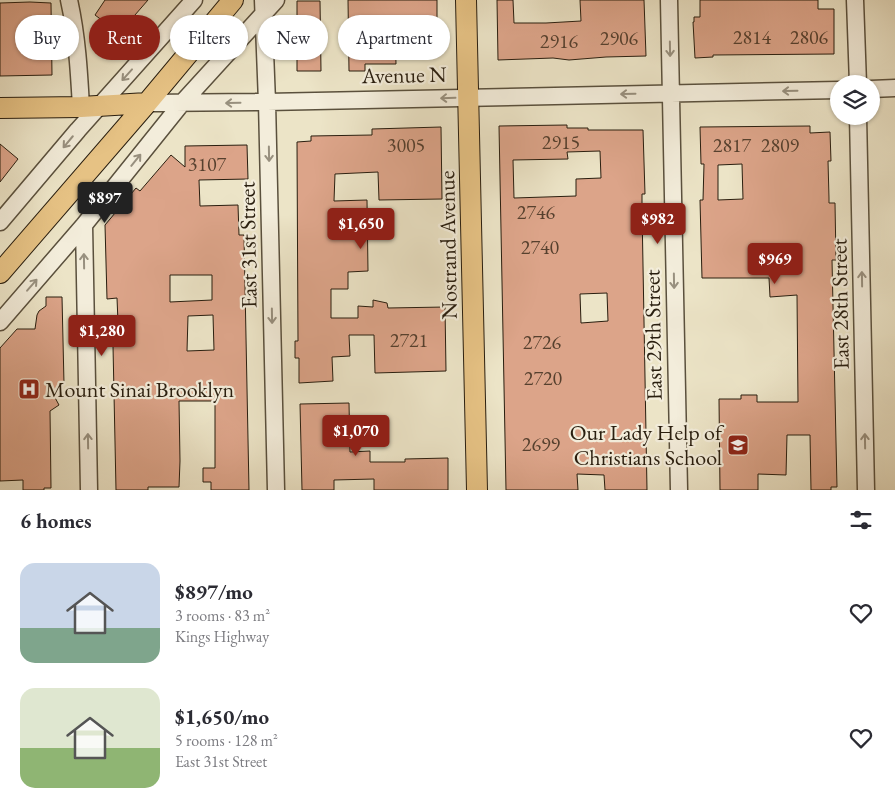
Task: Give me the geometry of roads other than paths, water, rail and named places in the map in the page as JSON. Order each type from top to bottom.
[{"type":"main road","points":[[0,273],[233,0]]},
{"type":"main road","name":"Nostrand Avenue","points":[[466,0],[477,490]]},
{"type":"main road","name":"Avenue N","points":[[0,108],[147,103]]},
{"type":"street","points":[[69,0],[80,66],[91,106]]},
{"type":"street","points":[[0,222],[91,106],[194,0]]},
{"type":"street","points":[[0,322],[84,225],[182,103],[263,7],[276,0]]},
{"type":"street","name":"East 29th Street","points":[[669,0],[678,490]]},
{"type":"street","points":[[856,0],[858,75]]},
{"type":"street","name":"East 31st Street","points":[[263,7],[276,490]]},
{"type":"street","points":[[880,89],[895,88]]},
{"type":"street","name":"Avenue N","points":[[147,103],[830,90]]},
{"type":"street","name":"East 28th Street","points":[[858,125],[866,490]]},
{"type":"street","points":[[84,225],[89,490]]},
{"type":"place","name":"Mount Sinai Brooklyn","points":[[29,389]]},
{"type":"place","name":"Our Lady Help of Christians School","points":[[738,445]]}]
